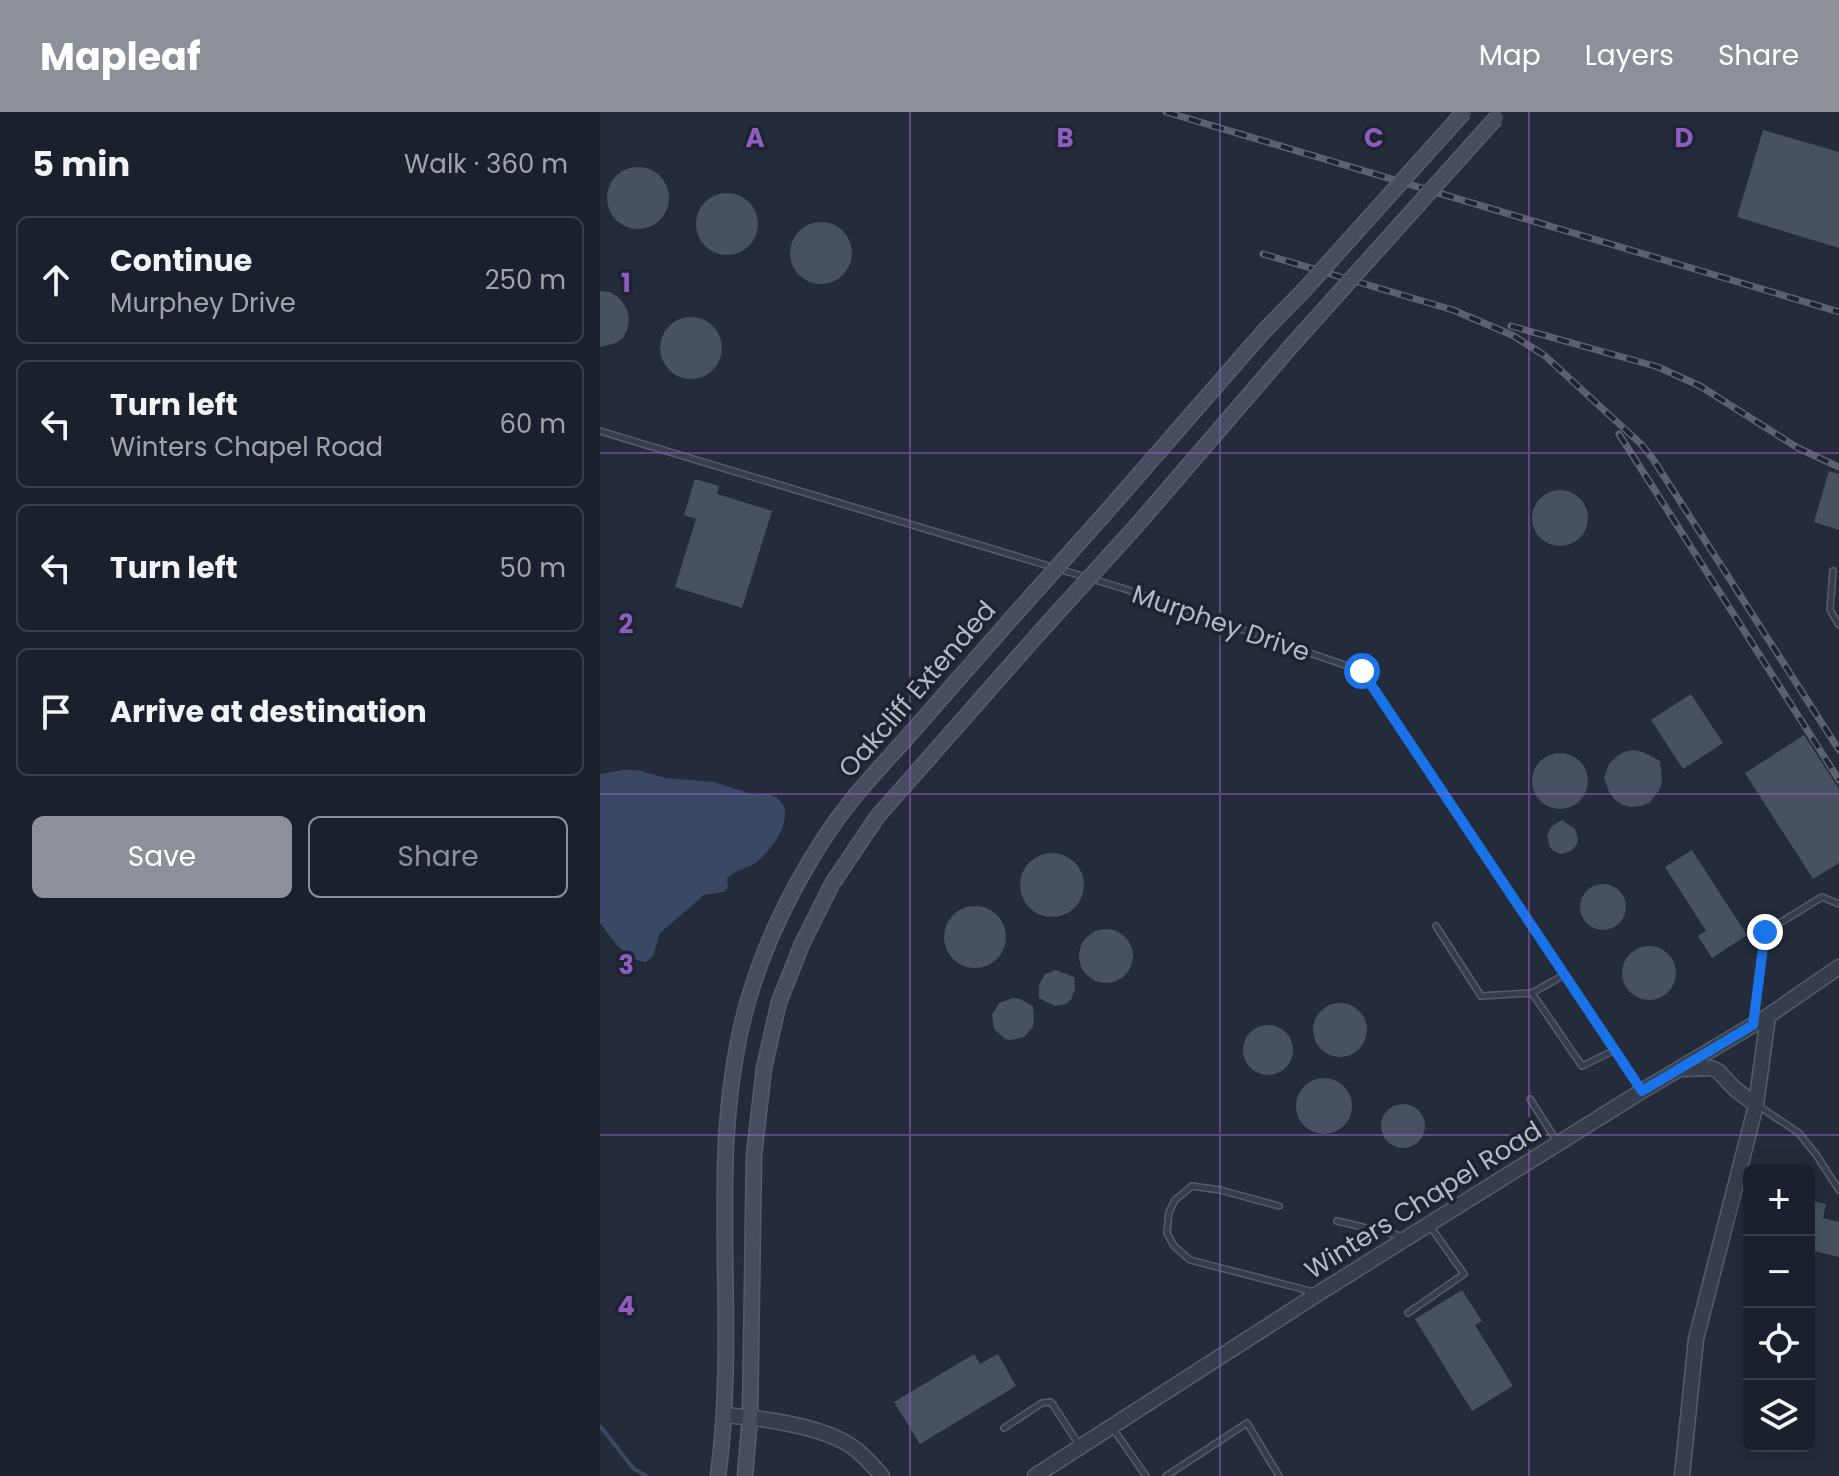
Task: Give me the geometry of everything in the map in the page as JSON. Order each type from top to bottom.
[{"type":"main road","name":"Oakcliff Extended","points":[[725,1415],[726,1140],[736,1053],[752,987],[774,930],[804,870],[849,803],[1265,330],[1464,112]]},
{"type":"main road","name":"Oakcliff Extended","points":[[750,1417],[754,1155],[764,1068],[779,1002],[802,944],[832,884],[877,817],[1498,115]]},
{"type":"main road","points":[[718,1476],[725,1415]]},
{"type":"main road","points":[[745,1476],[750,1417]]},
{"type":"street","name":"Winters Chapel Road","points":[[1035,1476],[1319,1293],[1768,1016],[1839,967]]},
{"type":"street","points":[[1682,1476],[1696,1339],[1756,1105],[1768,1016]]},
{"type":"street","points":[[1679,1069],[1718,1071],[1756,1105]]},
{"type":"street","points":[[725,1415],[770,1420],[832,1436],[850,1445],[882,1476]]},
{"type":"lane","name":"Murphey Drive","points":[[600,431],[1122,588],[1362,671],[1642,1091]]},
{"type":"lane","points":[[1833,571],[1830,610],[1839,625]]},
{"type":"lane","points":[[1753,1025],[1765,932],[1822,897],[1839,904]]},
{"type":"lane","points":[[1436,926],[1481,996],[1532,993],[1564,975]]},
{"type":"lane","points":[[1532,993],[1582,1066],[1615,1050]]},
{"type":"lane","points":[[1530,1099],[1559,1144]]},
{"type":"lane","points":[[1756,1105],[1799,1133],[1839,1190]]},
{"type":"lane","points":[[1279,1206],[1192,1186],[1175,1200],[1169,1212],[1167,1233],[1174,1246],[1190,1260],[1319,1293]]},
{"type":"lane","points":[[1337,1221],[1409,1238]]},
{"type":"lane","points":[[1408,1313],[1464,1274],[1430,1225]]},
{"type":"lane","points":[[1004,1428],[1042,1403],[1051,1402],[1080,1447]]},
{"type":"lane","points":[[1166,1476],[1247,1423],[1279,1476]]},
{"type":"lane","points":[[1112,1426],[1146,1476]]},
{"type":"water","points":[[623,770],[713,782],[755,795],[768,793],[780,801],[785,812],[778,838],[766,853],[754,864],[730,876],[724,892],[704,895],[660,933],[653,956],[646,962],[632,959],[600,923],[600,774]]},
{"type":"building","points":[[1763,130],[1839,152],[1839,248],[1737,217]]},
{"type":"building","points":[[638,167],[650,169],[660,176],[667,186],[667,210],[660,220],[650,227],[638,229],[626,227],[616,220],[609,210],[607,198],[609,186],[616,176],[626,169]]},
{"type":"building","points":[[727,193],[739,195],[749,202],[756,212],[756,236],[749,246],[739,253],[727,255],[715,253],[705,246],[698,236],[696,224],[698,212],[705,202],[715,195]]},
{"type":"building","points":[[821,222],[833,224],[843,231],[850,241],[850,265],[843,275],[833,282],[821,284],[809,282],[799,275],[792,265],[790,253],[792,241],[799,231],[809,224]]},
{"type":"building","points":[[600,291],[618,297],[628,312],[629,321],[623,338],[600,347]]},
{"type":"building","points":[[691,317],[703,319],[713,326],[720,336],[720,360],[713,370],[703,377],[691,379],[679,377],[669,370],[662,360],[660,348],[662,336],[669,326],[679,319]]},
{"type":"building","points":[[1829,471],[1839,474],[1839,530],[1814,522]]},
{"type":"building","points":[[695,479],[719,486],[717,494],[772,511],[742,608],[675,587],[696,519],[684,515]]},
{"type":"building","points":[[1560,490],[1580,498],[1588,518],[1580,538],[1560,546],[1540,538],[1532,518],[1540,498]]},
{"type":"building","points":[[1691,694],[1723,743],[1683,769],[1651,720]]},
{"type":"building","points":[[1804,735],[1839,789],[1839,863],[1813,879],[1745,773]]},
{"type":"building","points":[[1633,750],[1660,761],[1662,780],[1660,789],[1649,803],[1631,807],[1615,800],[1604,778],[1609,764],[1616,757]]},
{"type":"building","points":[[1560,753],[1580,761],[1588,781],[1580,801],[1560,809],[1540,801],[1532,781],[1540,761]]},
{"type":"building","points":[[1562,820],[1575,829],[1578,839],[1571,851],[1561,854],[1552,850],[1547,835],[1552,826]]},
{"type":"building","points":[[1692,850],[1747,935],[1712,958],[1698,936],[1706,931],[1665,867]]},
{"type":"building","points":[[1046,853],[1058,853],[1075,862],[1082,873],[1082,897],[1075,908],[1058,917],[1046,917],[1034,912],[1025,903],[1020,891],[1020,879],[1025,867],[1034,858]]},
{"type":"building","points":[[1603,884],[1619,891],[1626,907],[1619,923],[1603,930],[1587,923],[1580,907],[1587,891]]},
{"type":"building","points":[[975,906],[987,908],[997,915],[1004,925],[1004,949],[997,959],[987,966],[975,968],[963,966],[953,959],[946,949],[944,937],[946,925],[953,915],[963,908]]},
{"type":"building","points":[[1106,929],[1125,937],[1133,956],[1125,975],[1106,983],[1087,975],[1079,956],[1087,937]]},
{"type":"building","points":[[1649,946],[1668,954],[1676,973],[1668,992],[1649,1000],[1630,992],[1622,973],[1630,954]]},
{"type":"building","points":[[1056,970],[1074,977],[1075,989],[1071,1000],[1055,1006],[1039,998],[1039,985],[1045,974]]},
{"type":"building","points":[[1013,998],[1033,1006],[1034,1021],[1024,1037],[1011,1040],[1005,1039],[994,1029],[992,1015],[999,1003]]},
{"type":"building","points":[[1340,1003],[1359,1011],[1367,1030],[1359,1049],[1340,1057],[1321,1049],[1313,1030],[1321,1011]]},
{"type":"building","points":[[1258,1026],[1278,1026],[1292,1040],[1292,1060],[1278,1074],[1258,1074],[1244,1060],[1244,1040]]},
{"type":"building","points":[[1324,1078],[1344,1086],[1352,1106],[1344,1126],[1324,1134],[1304,1126],[1296,1106],[1304,1086]]},
{"type":"building","points":[[1403,1104],[1419,1110],[1425,1126],[1419,1142],[1403,1148],[1387,1142],[1381,1126],[1387,1110]]},
{"type":"building","points":[[1815,1201],[1826,1204],[1823,1218],[1839,1222],[1839,1257],[1815,1251]]},
{"type":"building","points":[[1462,1290],[1482,1321],[1475,1325],[1513,1386],[1472,1411],[1415,1319]]},
{"type":"building","points":[[974,1354],[980,1364],[998,1354],[1016,1386],[920,1444],[894,1402]]},
{"type":"waterway","points":[[600,1426],[633,1468],[646,1476]]},
{"type":"railway","points":[[1166,112],[1839,312]]},
{"type":"railway","points":[[1263,254],[1453,310],[1512,335],[1544,355],[1641,444],[1653,459],[1839,750]]},
{"type":"railway","points":[[1511,326],[1658,367],[1700,386],[1798,448],[1839,467]]},
{"type":"railway","points":[[1619,434],[1839,780]]},
{"type":"route","points":[[1362,671],[1642,1091],[1753,1025],[1765,932]]}]
